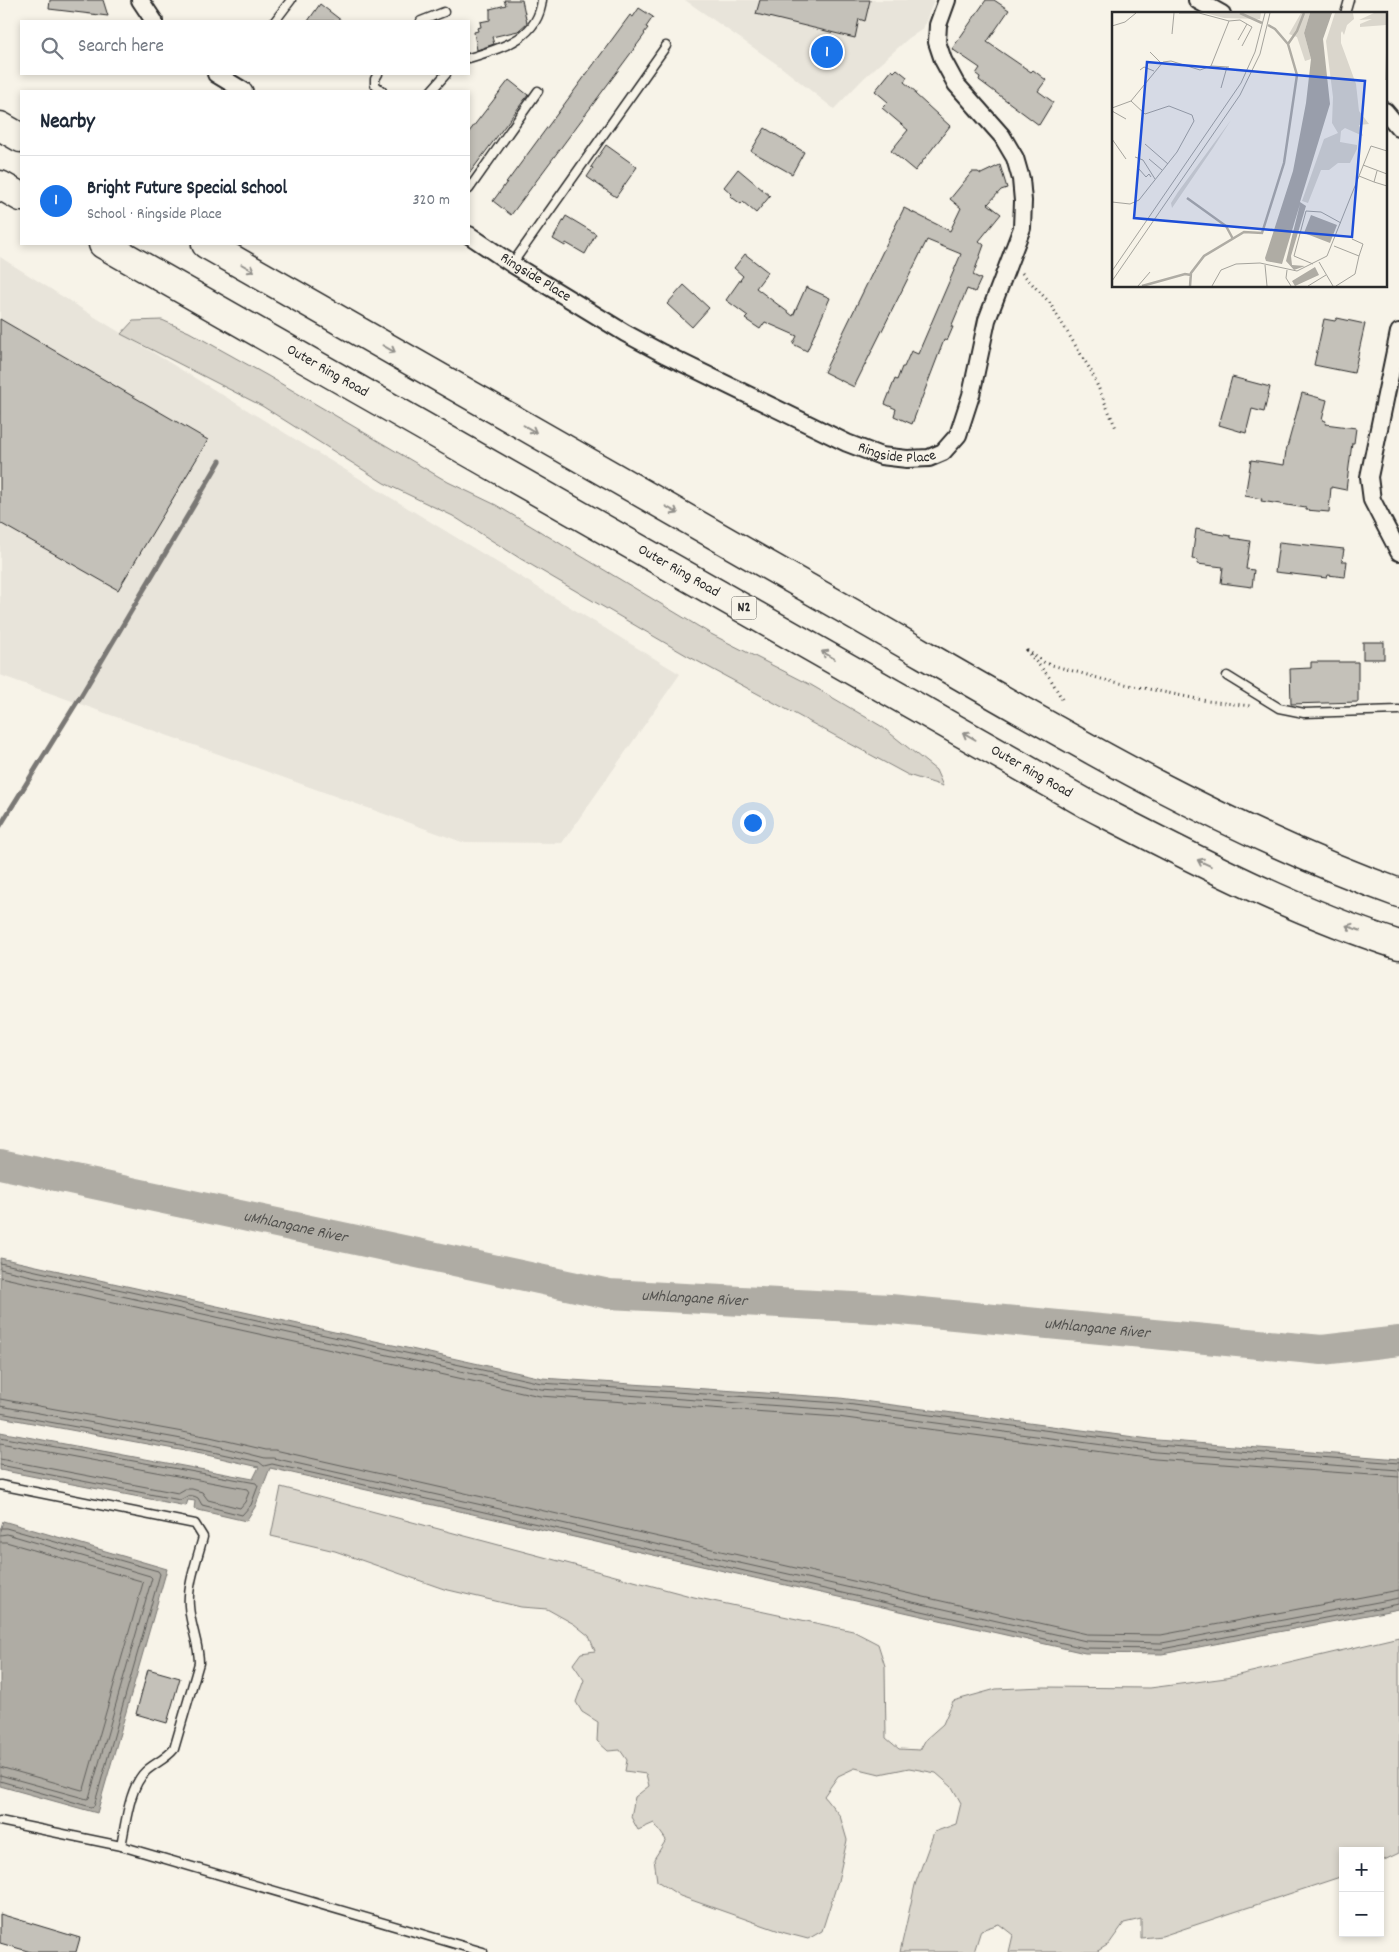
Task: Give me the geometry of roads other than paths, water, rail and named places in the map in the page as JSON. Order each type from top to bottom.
[{"type":"highway","points":[[0,126],[20,137]]},
{"type":"highway","points":[[0,185],[20,196]]},
{"type":"highway","name":"Outer Ring Road","points":[[105,245],[1087,804],[1251,886],[1317,915],[1399,945]]},
{"type":"highway","points":[[208,245],[1127,769],[1286,849],[1399,893]]},
{"type":"street","points":[[140,0],[153,20]]},
{"type":"street","name":"Ringside Place","points":[[470,236],[512,264],[625,333],[847,443],[881,456],[907,459],[928,458],[943,452],[958,435],[971,395],[987,320],[1022,228],[1023,202],[1021,179],[1015,158],[1002,136],[956,84],[942,60],[937,42],[938,25],[947,0]]},
{"type":"street","points":[[1197,0],[1218,12]]},
{"type":"street","points":[[225,76],[243,90]]},
{"type":"street","points":[[1386,112],[1398,126]]},
{"type":"street","points":[[1399,332],[1369,477],[1372,500],[1399,552]]},
{"type":"lane","points":[[276,20],[291,0]]},
{"type":"lane","points":[[470,58],[494,50],[526,34],[538,19],[542,0]]},
{"type":"lane","points":[[424,20],[444,12]]},
{"type":"lane","points":[[512,264],[666,46]]},
{"type":"lane","points":[[377,75],[375,86],[381,90]]},
{"type":"lane","points":[[432,90],[445,75]]},
{"type":"lane","points":[[470,188],[538,92]]},
{"type":"lane","points":[[1227,676],[1279,708],[1304,712],[1399,710]]},
{"type":"lane","points":[[0,1484],[195,1524],[203,1537],[188,1603],[193,1632],[199,1650],[199,1663],[174,1750],[166,1758],[146,1771],[133,1791],[121,1846]]},
{"type":"lane","points":[[0,1820],[121,1846],[483,1952]]},
{"type":"water","points":[[0,1258],[542,1378],[840,1398],[1157,1440],[1399,1459],[1399,1609],[1162,1654],[1085,1653],[270,1468],[255,1507],[246,1521],[194,1509],[195,1501],[188,1500],[186,1506],[0,1470],[0,1432],[253,1479],[259,1467],[207,1455],[0,1417]]},
{"type":"water","points":[[3,1521],[167,1569],[97,1813],[0,1786],[0,1531]]},
{"type":"waterway","points":[[0,826],[82,694],[220,461]]},
{"type":"waterway","name":"uMhlangane River","points":[[0,1164],[609,1294],[890,1309],[1322,1350],[1399,1341]]},
{"type":"place","name":"Bright Future Special School","points":[[827,52]]}]
